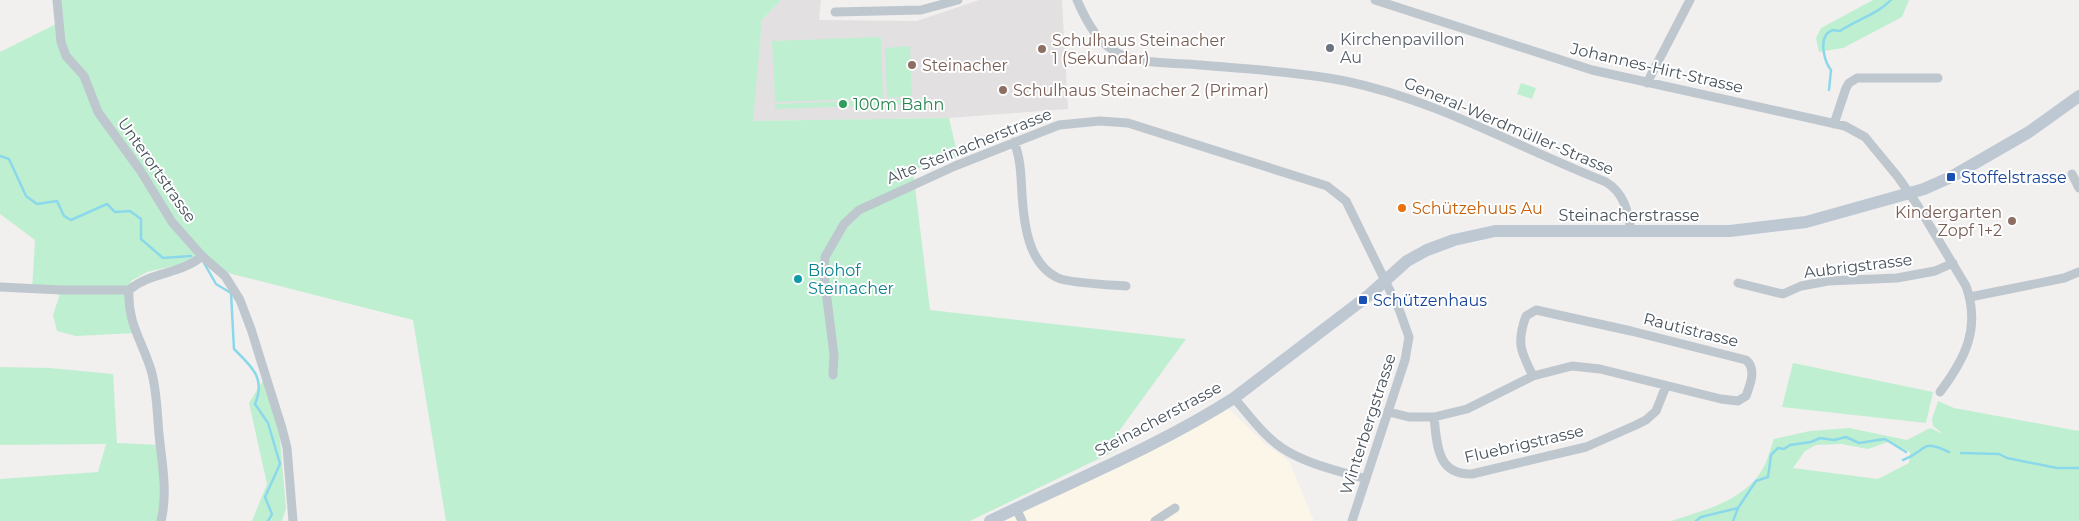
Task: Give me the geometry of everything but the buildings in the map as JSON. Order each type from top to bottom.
[{"type":"street","name":"Unterortstrasse","points":[[58,0],[61,42],[66,56],[84,76],[98,112],[140,170],[172,222],[202,256],[225,276],[240,300],[251,329],[287,448],[293,521]]},
{"type":"street","points":[[835,12],[921,10],[958,0]]},
{"type":"street","name":"General-Werdmüller-Strasse","points":[[1076,0],[1091,30],[1104,44],[1123,55],[1136,59],[1322,77],[1360,84],[1414,100],[1615,187],[1622,196],[1631,231]]},
{"type":"street","name":"Johannes-Hirt-Strasse","points":[[1375,0],[1546,52],[1584,68],[1647,84],[1845,126],[1865,138],[1881,155],[1909,193]]},
{"type":"street","points":[[1647,84],[1690,0]]},
{"type":"street","points":[[1834,124],[1846,88],[1849,83],[1857,78],[1938,78]]},
{"type":"street","name":"Steinacherstrasse","points":[[990,521],[1160,440],[1234,398],[1369,295],[1396,270],[1418,255],[1468,236],[1509,231],[1730,231],[1788,225],[1835,215],[1909,193],[1944,180],[1980,162],[2029,132],[2079,96]]},
{"type":"street","name":"Alte Steinacherstrasse","points":[[832,375],[833,337],[824,275],[826,257],[844,224],[859,210],[877,200],[1014,142],[1072,122],[1128,123],[1327,186],[1346,201],[1384,281]]},
{"type":"street","points":[[1014,142],[1020,159],[1022,200],[1030,245],[1043,269],[1059,279],[1126,286]]},
{"type":"street","points":[[2072,174],[2079,188]]},
{"type":"street","points":[[1909,193],[1966,286],[1970,297],[1972,320],[1967,347],[1955,372],[1940,392]]},
{"type":"street","points":[[0,287],[61,290],[129,290],[140,281],[153,275],[186,267],[202,256]]},
{"type":"street","name":"Aubrigstrasse","points":[[1738,282],[1783,294],[1801,286],[1828,281],[1905,277],[1935,271],[1952,263]]},
{"type":"street","points":[[1970,297],[2064,278],[2079,272]]},
{"type":"street","name":"Winterbergstrasse","points":[[1352,521],[1406,360],[1409,337],[1399,309],[1384,281]]},
{"type":"street","points":[[129,290],[130,318],[148,362],[154,384],[165,486],[165,504],[161,521]]},
{"type":"street","name":"Rautistrasse","points":[[1536,310],[1614,327],[1746,360],[1750,363],[1752,371],[1746,396],[1738,401],[1721,399],[1586,367],[1558,368],[1533,376],[1521,352],[1520,340],[1526,316],[1536,310]]},
{"type":"street","points":[[1389,412],[1410,417],[1434,416],[1468,409],[1533,376]]},
{"type":"street","name":"Fluebrigstrasse","points":[[1434,416],[1442,459],[1446,466],[1459,474],[1472,474],[1586,448],[1646,420],[1656,410],[1666,386]]},
{"type":"street","points":[[1234,398],[1266,435],[1283,449],[1297,456],[1366,479]]},
{"type":"street","points":[[1016,508],[1022,521]]},
{"type":"street","points":[[1155,521],[1175,508]]},
{"type":"shaded area","name":"Steinacher","points":[[781,0],[821,0],[819,20],[917,21],[979,0],[1062,0],[1068,109],[949,118],[752,121],[762,20]]},
{"type":"shaded area","points":[[1229,409],[1264,443],[1289,461],[1314,521],[1003,521]]},
{"type":"green space","points":[[60,0],[781,0],[762,20],[753,121],[949,118],[958,157],[913,170],[930,310],[1186,339],[1114,438],[1119,449],[970,521],[446,521],[413,320],[232,274],[195,256],[191,262],[147,272],[131,281],[129,290],[136,333],[76,336],[57,331],[53,315],[61,291],[32,290],[35,240],[0,214],[0,52],[60,22]]},
{"type":"green space","points":[[1873,0],[1909,0],[1902,17],[1843,48],[1819,52],[1816,38],[1821,28]]},
{"type":"green space","points":[[881,37],[883,98],[775,102],[772,41]]},
{"type":"green space","points":[[910,46],[912,96],[887,98],[885,48]]},
{"type":"green space","points":[[1521,83],[1536,88],[1532,99],[1517,94]]},
{"type":"green space","name":"100m Bahn","points":[[912,99],[912,104],[775,109],[775,104]]},
{"type":"green space","points":[[1793,363],[1933,392],[1926,423],[1782,407]]},
{"type":"green space","points":[[0,367],[50,368],[113,374],[117,443],[160,445],[161,521],[0,521],[0,479],[98,472],[106,444],[0,445]]},
{"type":"green space","points":[[264,379],[279,429],[286,508],[282,521],[252,521],[267,484],[249,403]]},
{"type":"green space","points":[[1938,401],[1954,408],[2079,431],[2079,521],[1671,521],[1723,503],[1746,489],[1763,468],[1774,439],[1810,431],[1849,428],[1907,440],[1930,428],[1943,434],[1933,426],[1932,419]],"holes":[[[1888,442],[1910,452],[1909,463],[1878,479],[1793,468],[1805,451],[1816,445],[1841,444],[1868,449]]]},
{"type":"waterway","points":[[1829,90],[1831,70],[1825,58],[1823,48],[1826,35],[1833,30],[1840,31],[1873,13],[1891,0]]},
{"type":"waterway","points":[[0,156],[9,159],[26,196],[37,204],[57,201],[64,216],[71,220],[107,204],[115,212],[130,211],[141,219],[141,239],[163,258],[191,256]]},
{"type":"waterway","points":[[204,263],[216,284],[231,293],[234,349],[251,367],[258,380],[259,387],[255,404],[268,423],[280,464],[265,497],[272,514],[268,521]]},
{"type":"waterway","points":[[1733,521],[1738,508],[1756,481],[1768,477],[1771,455],[1778,448],[1784,449],[1790,445],[1811,442],[1820,438],[1834,440],[1846,437],[1859,443],[1885,439],[1906,452]]},
{"type":"waterway","points":[[1903,460],[1928,446],[1949,452]]},
{"type":"waterway","points":[[1961,453],[1999,454],[2007,458],[2057,468],[2079,468]]},
{"type":"waterway","points":[[1696,521],[1701,517],[1738,508]]},
{"type":"place","name":"Kirchenpavillon Au","points":[[1330,48]]},
{"type":"place","name":"Schulhaus Steinacher 1 (Sekundar)","points":[[1042,49]]},
{"type":"place","name":"Steinacher","points":[[912,65]]},
{"type":"place","name":"Schulhaus Steinacher 2 (Primar)","points":[[1003,90]]},
{"type":"place","name":"100m Bahn","points":[[843,104]]},
{"type":"place","name":"Stoffelstrasse","points":[[1951,177]]},
{"type":"place","name":"Schützehuus Au","points":[[1402,208]]},
{"type":"place","name":"Kindergarten Zopf 1+2","points":[[2012,221]]},
{"type":"place","name":"Biohof Steinacher","points":[[798,279]]},
{"type":"place","name":"Schützenhaus","points":[[1363,300]]}]
